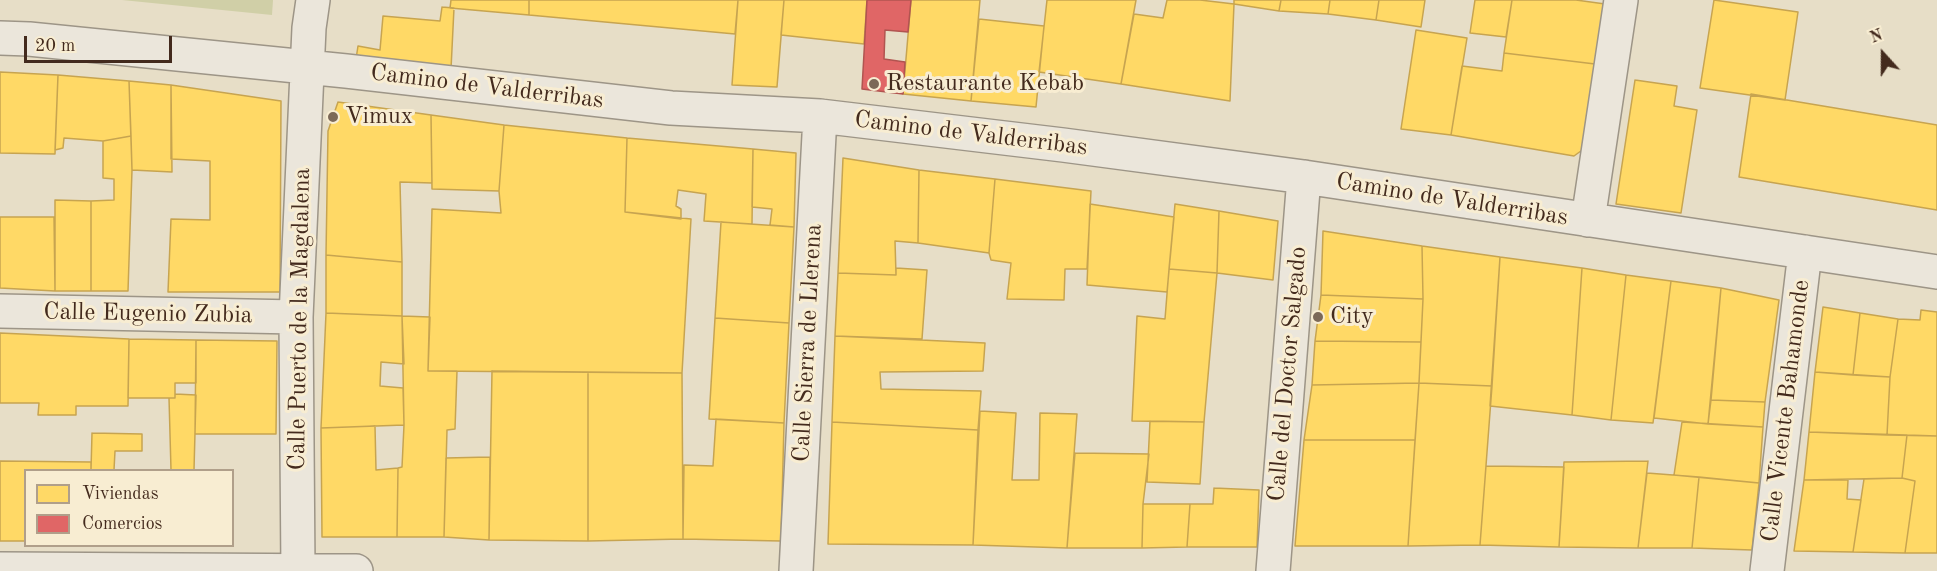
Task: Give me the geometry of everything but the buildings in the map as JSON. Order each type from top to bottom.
[{"type":"street","name":"Calle Puerto de la Magdalena","points":[[298,570],[296,317],[309,28],[313,0]]},
{"type":"street","points":[[1588,220],[1621,0]]},
{"type":"street","name":"Camino de Valderribas","points":[[0,38],[308,67],[671,108],[820,116],[1063,145],[1304,177],[1937,272]]},
{"type":"street","name":"Calle Sierra de Llerena","points":[[796,571],[820,116]]},
{"type":"street","name":"Calle del Doctor Salgado","points":[[1273,571],[1304,177]]},
{"type":"street","name":"Calle Vicente Bahamonde","points":[[1767,571],[1805,252]]},
{"type":"street","name":"Calle Eugenio Zubia","points":[[0,311],[296,317]]},
{"type":"street","points":[[0,569],[356,571]]},
{"type":"green space","points":[[122,0],[273,0],[272,15]]},
{"type":"place","name":"Restaurante Kebab","points":[[874,84]]},
{"type":"place","name":"Vimux","points":[[333,117]]},
{"type":"place","name":"City","points":[[1318,317]]}]
